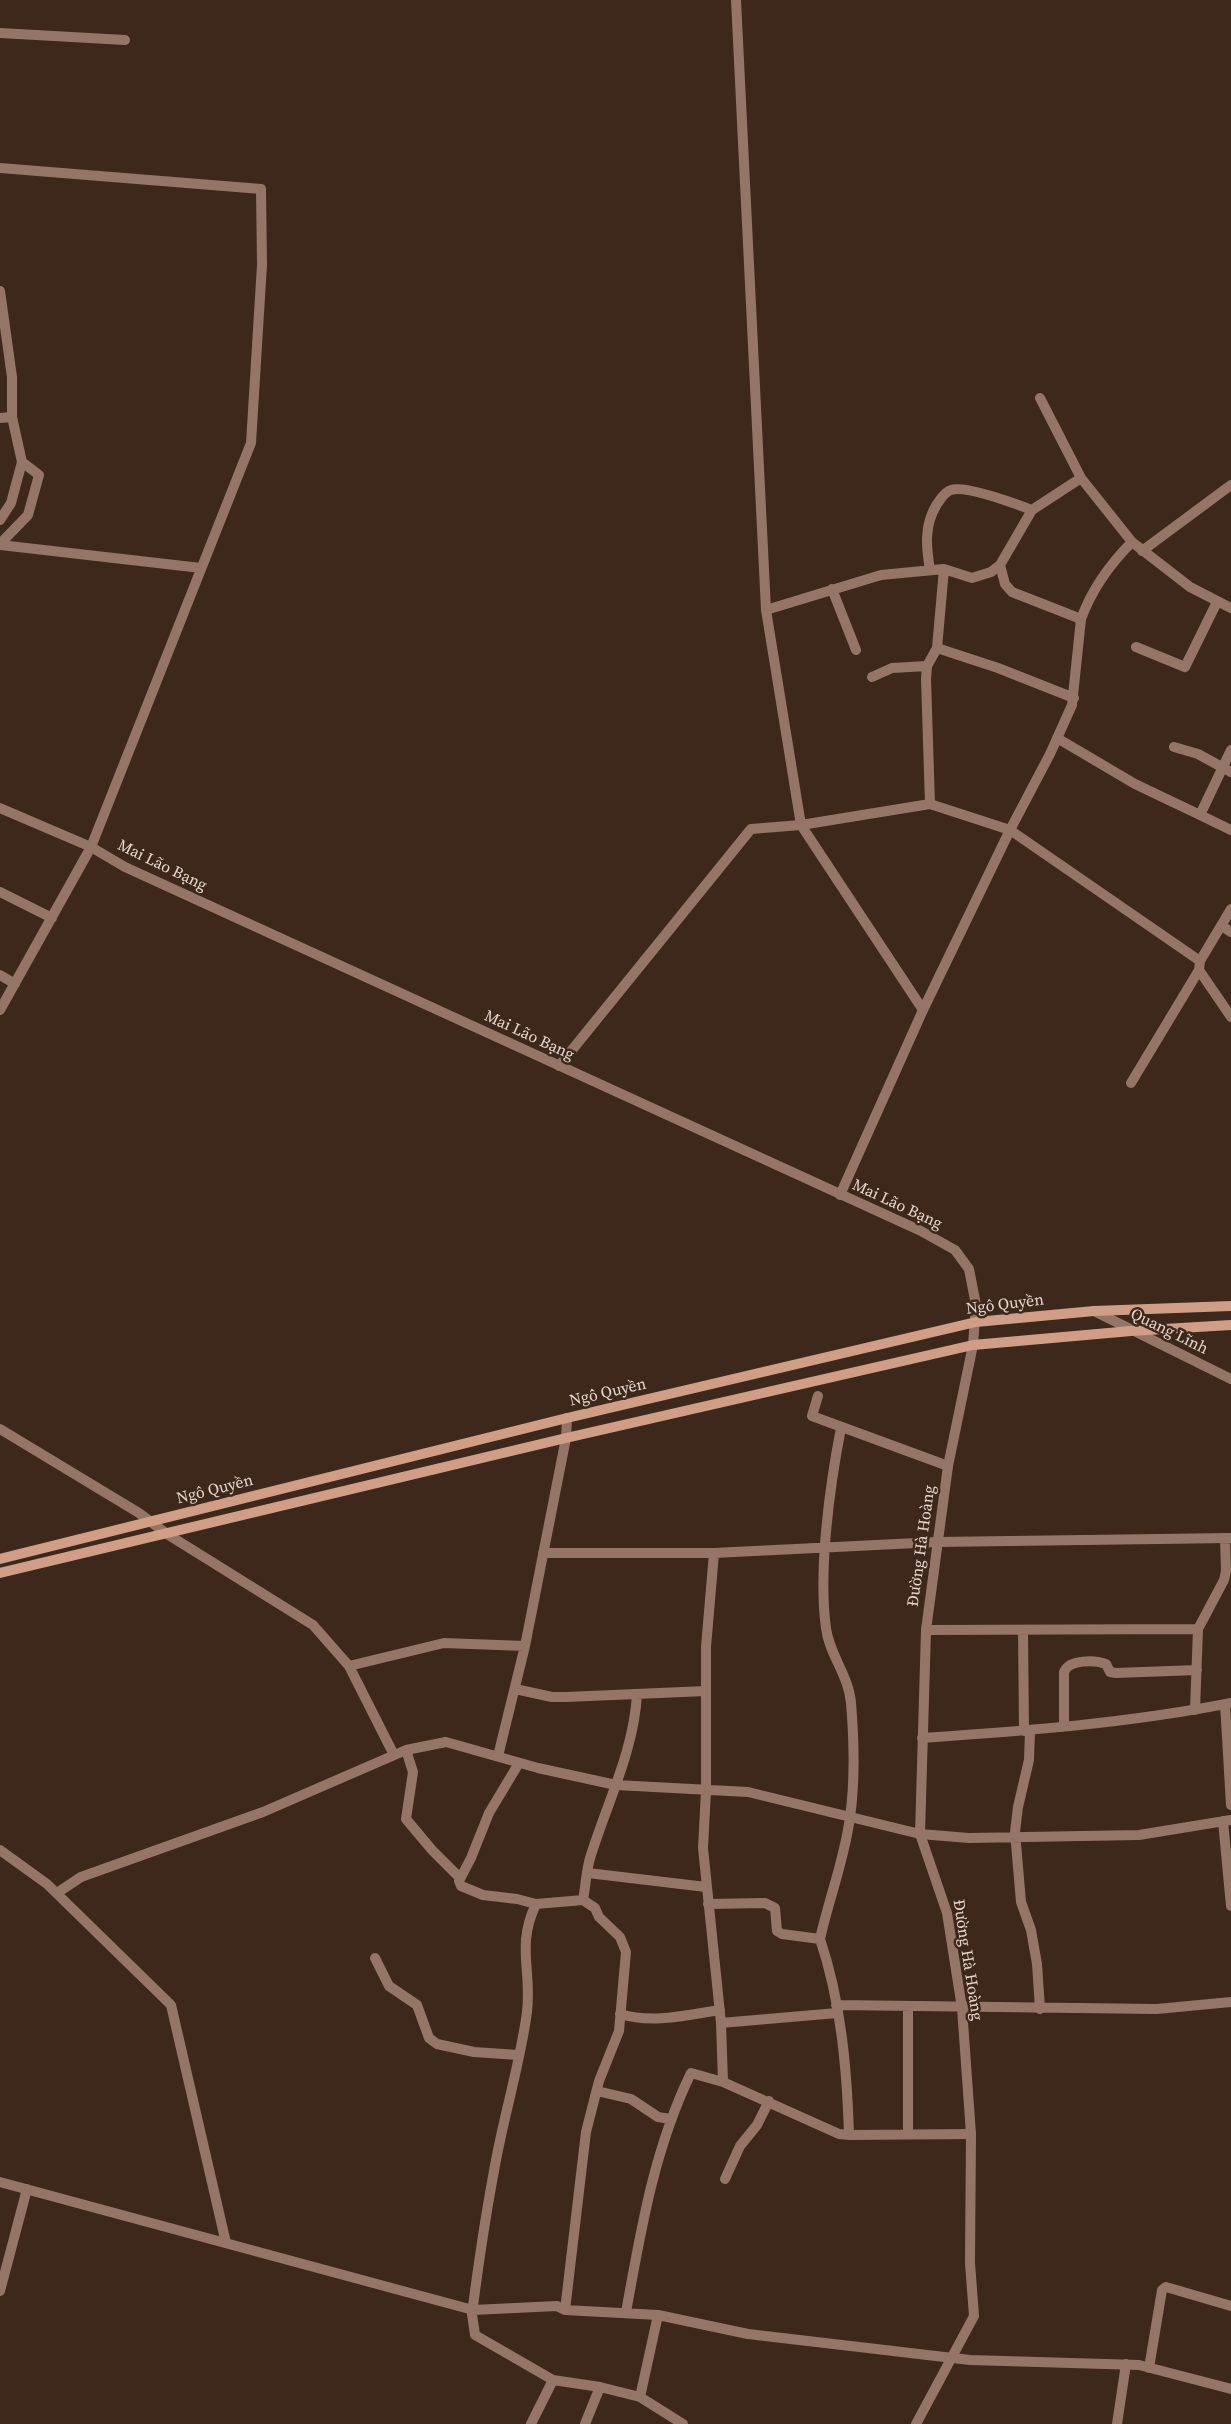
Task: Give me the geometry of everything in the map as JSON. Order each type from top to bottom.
[{"type":"main road","name":"Ngô Quyền","points":[[0,1559],[567,1418],[976,1322],[1094,1311],[1231,1306]]},
{"type":"main road","name":"Ngô Quyền","points":[[0,1573],[566,1438],[973,1344],[1231,1325]]},
{"type":"street","points":[[736,0],[766,610],[801,825],[923,1010]]},
{"type":"street","points":[[0,33],[125,40]]},
{"type":"street","points":[[0,168],[260,189],[262,265],[251,443],[91,847],[0,1010]]},
{"type":"street","points":[[0,291],[5,360],[12,416],[22,462],[11,503],[0,520]]},
{"type":"street","points":[[1040,398],[1081,478],[1132,542],[1190,588],[1231,608]]},
{"type":"street","points":[[0,418],[12,416]]},
{"type":"street","points":[[1,542],[28,515],[38,484],[39,475],[22,462]]},
{"type":"street","points":[[766,610],[881,575],[944,569],[972,578],[991,572],[1000,565],[1032,510],[1081,478]]},
{"type":"street","points":[[1142,551],[1231,485]]},
{"type":"street","points":[[930,570],[927,542],[928,521],[940,499],[947,492],[959,490],[994,496],[1032,510]]},
{"type":"street","points":[[1,542],[201,568]]},
{"type":"street","points":[[840,1195],[923,1010],[1010,830],[1058,738],[1074,698],[1081,618],[1095,588],[1132,542]]},
{"type":"street","points":[[1000,565],[1005,584],[1012,592],[1081,618]]},
{"type":"street","points":[[930,804],[927,666],[937,648],[944,569]]},
{"type":"street","points":[[832,589],[856,650]]},
{"type":"street","points":[[1136,647],[1185,666],[1217,602]]},
{"type":"street","points":[[937,648],[998,668],[1074,698]]},
{"type":"street","points":[[872,677],[892,668],[927,666]]},
{"type":"street","points":[[1058,738],[1135,784],[1231,830]]},
{"type":"street","points":[[1174,746],[1198,754],[1226,770]]},
{"type":"street","points":[[1200,815],[1226,770],[1231,750]]},
{"type":"street","points":[[559,1066],[751,829],[801,825],[930,804],[1010,830],[1200,966],[1231,1017]]},
{"type":"street","name":"Mai Lão Bạng","points":[[0,808],[91,847],[125,867],[840,1195],[921,1230],[955,1250],[970,1269],[974,1285],[976,1322],[973,1344]]},
{"type":"street","points":[[0,892],[52,918]]},
{"type":"street","points":[[1131,1082],[1200,966],[1231,909]]},
{"type":"street","points":[[1222,926],[1231,932]]},
{"type":"street","points":[[0,976],[15,984]]},
{"type":"street","name":"Quang Lĩnh","points":[[1094,1311],[1231,1379]]},
{"type":"street","name":"Đường Hà Hoàng","points":[[916,2424],[974,2316],[970,2263],[971,2134],[962,2008],[947,1912],[920,1834],[926,1630],[948,1466],[973,1344]]},
{"type":"street","points":[[818,1396],[812,1416],[948,1466]]},
{"type":"street","points":[[498,1756],[525,1646],[566,1438],[567,1418]]},
{"type":"street","points":[[841,1428],[825,1548],[825,1626],[827,1636],[846,1679],[851,1700],[850,1816],[820,1939],[826,1956],[846,2068],[849,2135]]},
{"type":"street","points":[[0,1429],[151,1521],[167,1534],[313,1625],[349,1666],[394,1755]]},
{"type":"street","points":[[542,1553],[714,1553],[937,1542],[1228,1538],[1224,1580],[1198,1629],[1198,1670],[1195,1710]]},
{"type":"street","points":[[714,1553],[706,1647],[706,1791],[703,1848],[720,2010],[723,2082]]},
{"type":"street","points":[[926,1630],[1198,1629]]},
{"type":"street","points":[[1023,1630],[1029,1760],[1018,1807],[1016,1837],[1021,1902],[1031,1930],[1037,1964],[1040,2009]]},
{"type":"street","points":[[349,1666],[444,1643],[525,1646]]},
{"type":"street","points":[[1064,1726],[1064,1672],[1066,1666],[1070,1664],[1099,1662],[1106,1664],[1110,1672],[1116,1673],[1198,1670]]},
{"type":"street","points":[[515,1689],[552,1696],[706,1691]]},
{"type":"street","points":[[583,1900],[590,1857],[616,1785],[632,1730],[636,1694]]},
{"type":"street","points":[[922,1738],[1027,1731],[1195,1710],[1228,1703],[1231,1805]]},
{"type":"street","points":[[57,1893],[81,1877],[263,1812],[406,1750],[446,1742],[519,1763],[616,1785],[748,1792],[920,1834],[969,1838],[1139,1834],[1227,1820],[1231,1906]]},
{"type":"street","points":[[406,1750],[413,1772],[406,1819],[432,1850],[460,1878]]},
{"type":"street","points":[[519,1763],[489,1813],[471,1858],[460,1878],[461,1886],[483,1895],[517,1898],[536,1904],[583,1900],[595,1908],[599,1917],[620,1937],[626,1952],[619,2031],[604,2067],[586,2132],[565,2310]]},
{"type":"street","points":[[0,1850],[57,1893],[171,2005],[180,2036],[226,2243]]},
{"type":"street","points":[[588,1873],[706,1887]]},
{"type":"street","points":[[708,1904],[765,1903],[775,1908],[777,1931],[782,1934],[820,1939]]},
{"type":"street","points":[[536,1904],[525,1934],[524,1952],[528,1972],[527,2011],[494,2171],[473,2310],[475,2335],[553,2380],[640,2397],[683,2424]]},
{"type":"street","points":[[375,1958],[389,1986],[417,2005],[429,2038],[437,2044],[474,2052],[518,2055]]},
{"type":"street","points":[[721,2023],[836,2009],[908,2007],[1040,2009],[1177,2008],[1231,2002]]},
{"type":"street","points":[[908,2007],[908,2134]]},
{"type":"street","points":[[620,2014],[643,2018],[670,2018],[720,2010]]},
{"type":"street","points":[[626,2312],[646,2204],[670,2119],[691,2074],[723,2082],[839,2134],[971,2134]]},
{"type":"street","points":[[598,2091],[631,2099],[658,2117],[670,2119]]},
{"type":"street","points":[[725,2179],[740,2146],[761,2120],[769,2101]]},
{"type":"street","points":[[0,2182],[473,2310],[557,2306],[565,2310],[658,2315],[748,2334],[951,2358],[1126,2364],[1231,2388]]},
{"type":"street","points":[[0,2292],[3,2268],[28,2189]]},
{"type":"street","points":[[1149,2368],[1162,2290],[1166,2287],[1231,2306]]},
{"type":"street","points":[[640,2397],[658,2315]]},
{"type":"street","points":[[1117,2424],[1126,2364]]},
{"type":"street","points":[[531,2424],[553,2380]]},
{"type":"street","points":[[586,2424],[600,2388]]}]
